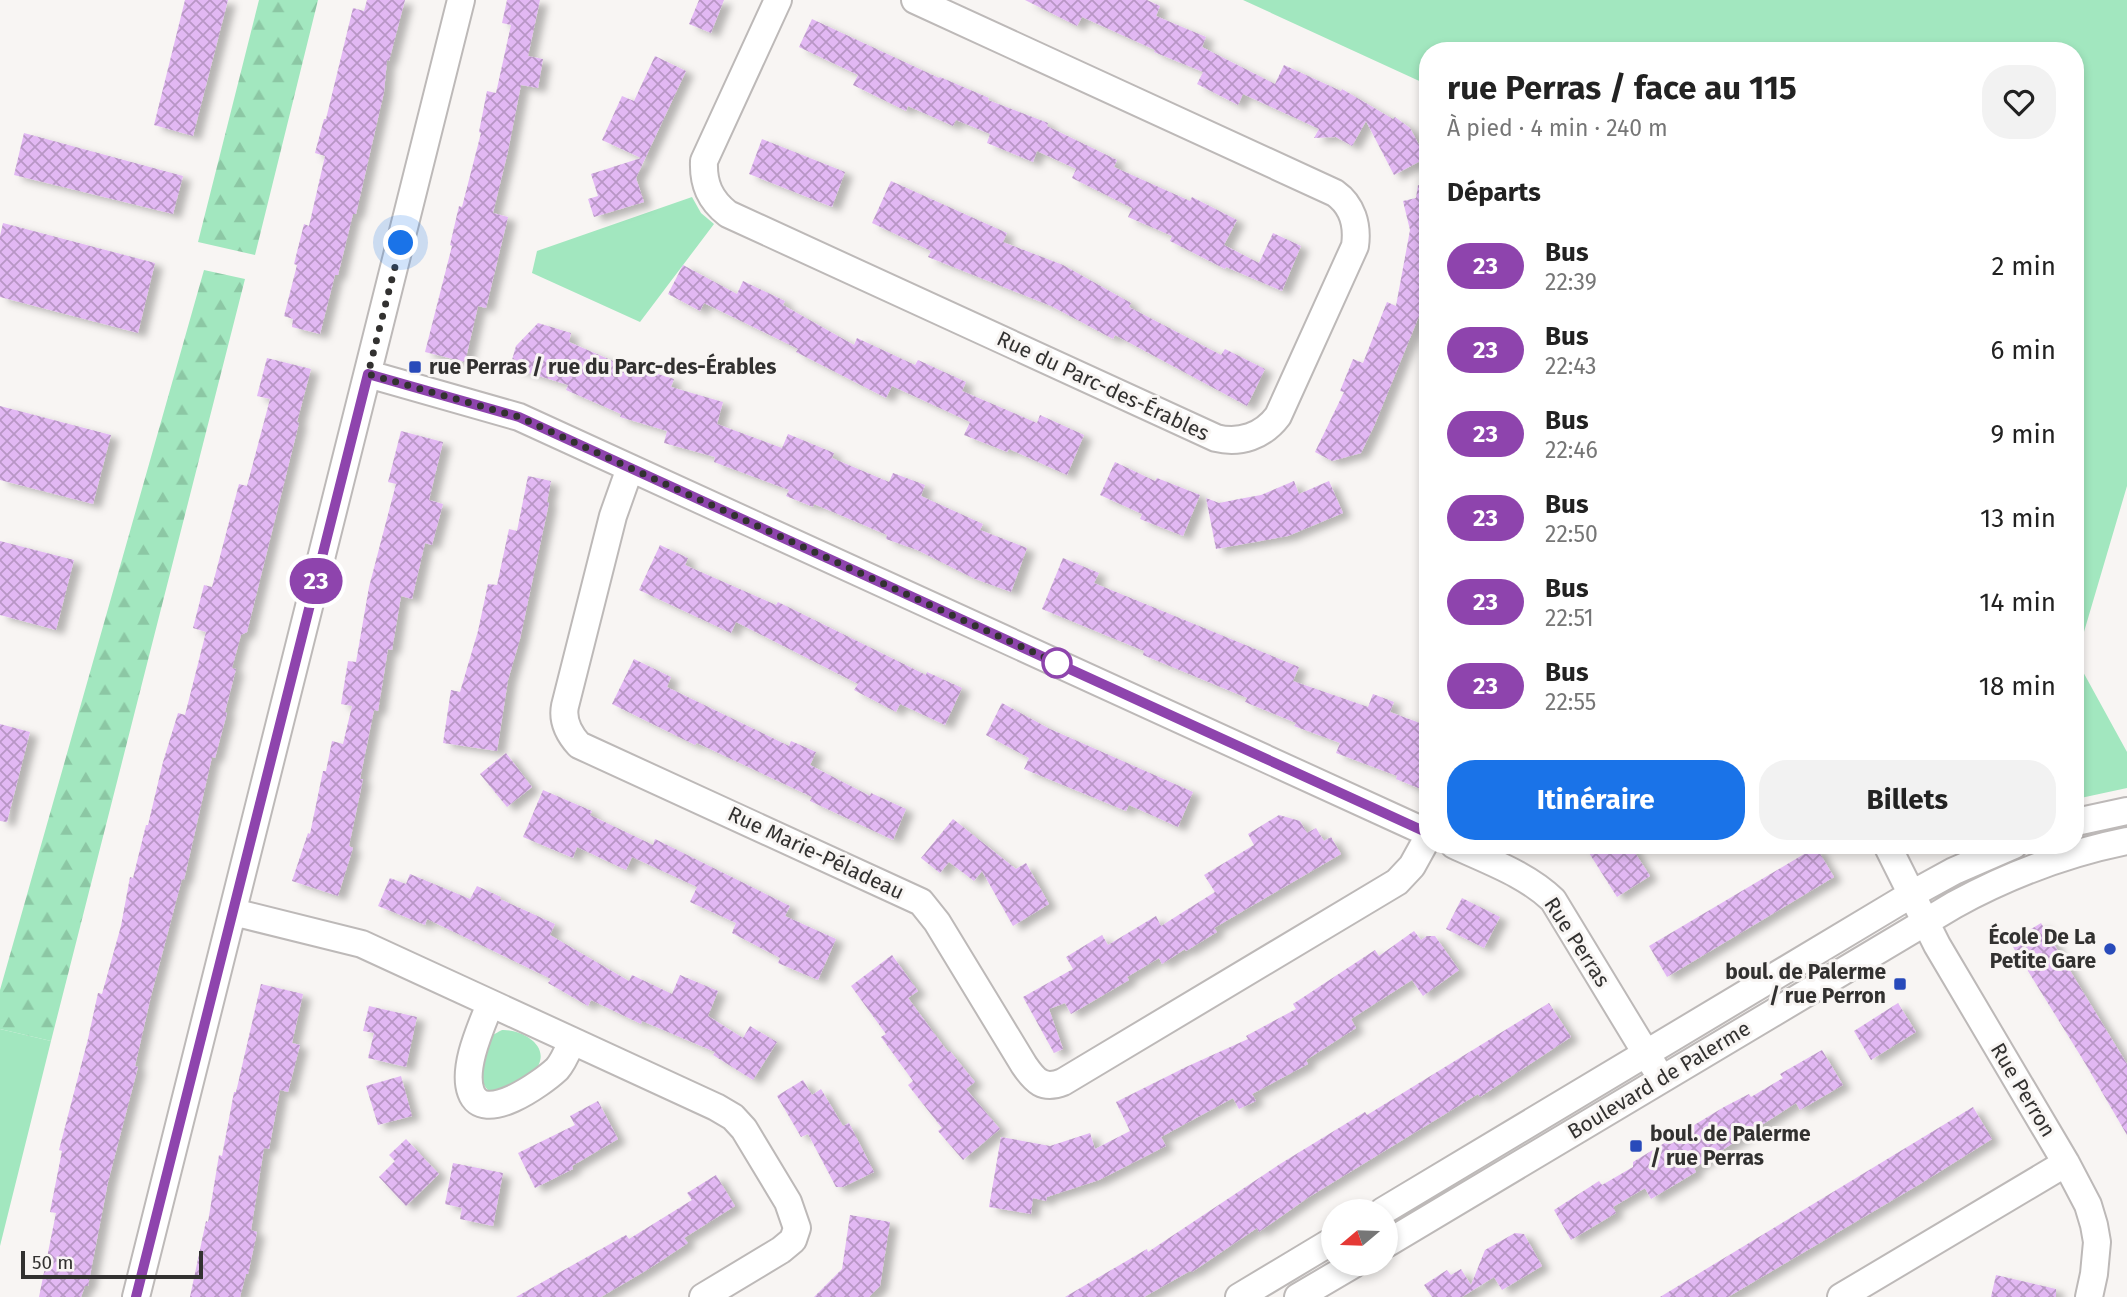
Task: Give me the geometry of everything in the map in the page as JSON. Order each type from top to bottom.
[{"type":"street","points":[[136,1297],[461,0]]},
{"type":"street","name":"Rue du Parc-des-Érables","points":[[778,0],[704,162],[706,186],[719,207],[728,214],[1216,438],[1227,441],[1248,438],[1270,425],[1278,415],[1355,246],[1356,227],[1345,201],[1335,193],[915,0]]},
{"type":"street","points":[[368,374],[497,410],[631,468],[1419,831]]},
{"type":"street","name":"Rue Marie-Péladeau","points":[[631,468],[612,516],[565,706],[565,721],[573,739],[579,745],[921,902],[937,922],[1024,1065],[1042,1085],[1063,1082],[1397,882],[1412,866],[1419,852]]},
{"type":"street","points":[[2084,820],[2127,811]]},
{"type":"street","name":"Boulevard de Palerme","points":[[2084,852],[2127,841]]},
{"type":"street","name":"Rue Perras","points":[[1473,854],[1527,880],[1553,900],[1661,1078]]},
{"type":"street","name":"Rue Perron","points":[[1892,854],[1937,945],[2088,1205],[2094,1225],[2096,1259],[2089,1297]]},
{"type":"street","name":"Boulevard de Palerme","points":[[1398,1201],[1912,894],[1993,854]]},
{"type":"street","name":"Boulevard de Palerme","points":[[1398,1237],[1926,921],[2010,878],[2079,854]]},
{"type":"street","points":[[233,912],[362,944],[716,1107],[733,1118],[744,1129],[792,1211],[797,1228],[793,1240],[781,1250],[703,1297]]},
{"type":"street","points":[[490,1004],[475,1042],[469,1071],[471,1093],[476,1101],[483,1105],[503,1103],[548,1076],[564,1060],[572,1041]]},
{"type":"street","points":[[1841,1297],[2066,1163]]},
{"type":"street","points":[[1239,1297],[1321,1248]]},
{"type":"street","points":[[1298,1297],[1334,1276]]},
{"type":"green space","points":[[259,0],[318,0],[255,255],[198,242]]},
{"type":"green space","points":[[1243,0],[2127,0],[2127,486],[2084,632],[2084,42],[1419,42],[1419,81]]},
{"type":"green space","points":[[692,197],[701,213],[714,224],[640,322],[532,273],[537,251]]},
{"type":"green space","points":[[204,270],[245,279],[51,1041],[0,1029],[0,990]]},
{"type":"green space","points":[[2084,674],[2127,752],[2127,788],[2084,797]]},
{"type":"green space","points":[[0,1029],[51,1041],[0,1246]]},
{"type":"green space","points":[[502,1030],[516,1032],[530,1039],[536,1044],[541,1056],[538,1067],[531,1074],[500,1092],[485,1087],[481,1070],[488,1041]]},
{"type":"building","points":[[185,0],[228,0],[193,136],[154,125]]},
{"type":"building","points":[[367,0],[405,0],[389,61],[387,60],[384,92],[356,214],[353,214],[320,334],[292,327],[293,319],[284,316],[304,224],[309,226],[325,156],[315,153],[353,8],[364,11]]},
{"type":"building","points":[[507,0],[540,0],[528,56],[543,59],[538,88],[521,85],[493,213],[508,217],[486,308],[478,306],[465,362],[425,352],[452,246],[450,245],[459,206],[462,207],[481,133],[479,132],[487,91],[496,93],[511,25],[502,23]]},
{"type":"building","points":[[699,0],[724,0],[711,33],[689,24]]},
{"type":"building","points":[[1025,0],[1147,0],[1160,6],[1156,16],[1206,37],[1202,47],[1275,84],[1284,65],[1341,91],[1342,89],[1393,119],[1395,117],[1410,128],[1419,145],[1419,162],[1394,175],[1366,121],[1352,146],[1336,137],[1314,138],[1319,129],[1243,94],[1238,105],[1197,84],[1203,72],[1082,17],[1077,26]]},
{"type":"building","points":[[812,19],[939,78],[989,98],[988,100],[1048,123],[1047,126],[1117,160],[1114,167],[1190,201],[1192,197],[1237,220],[1224,245],[1259,263],[1273,233],[1301,246],[1282,291],[1226,267],[1225,269],[1170,241],[1172,236],[1128,217],[1132,208],[1072,178],[1076,169],[1037,151],[1033,162],[987,143],[990,134],[956,120],[953,126],[908,106],[906,111],[853,85],[858,75],[799,47]]},
{"type":"building","points":[[655,56],[686,71],[636,178],[644,202],[594,217],[588,199],[598,196],[591,174],[641,158],[602,140],[622,96],[634,101]]},
{"type":"building","points":[[24,133],[183,176],[173,214],[14,175]]},
{"type":"building","points":[[762,139],[845,172],[832,207],[749,174]]},
{"type":"building","points":[[891,181],[1007,233],[1003,242],[1063,265],[1131,303],[1129,307],[1221,355],[1225,349],[1265,369],[1247,406],[1115,335],[1113,339],[1051,306],[928,257],[931,251],[872,223]]},
{"type":"building","points":[[1419,185],[1419,316],[1361,453],[1332,461],[1315,452],[1344,392],[1340,391],[1353,359],[1363,363],[1387,302],[1396,306],[1410,230],[1403,201],[1416,198]]},
{"type":"building","points":[[3,223],[155,263],[138,333],[0,297],[0,236]]},
{"type":"building","points":[[683,265],[737,294],[743,281],[785,301],[783,305],[854,345],[857,338],[915,365],[918,360],[966,382],[962,391],[1037,423],[1040,415],[1084,435],[1067,475],[1009,449],[1007,452],[964,435],[970,422],[892,386],[886,398],[796,352],[798,349],[704,303],[700,311],[668,294]]},
{"type":"building","points":[[538,323],[571,333],[569,342],[634,370],[635,367],[674,379],[671,387],[723,402],[717,424],[782,448],[788,434],[834,453],[832,458],[889,482],[893,473],[925,485],[921,496],[983,524],[980,530],[1027,548],[1011,592],[886,539],[887,535],[814,504],[813,507],[786,496],[789,490],[714,462],[715,457],[664,443],[667,431],[620,417],[621,414],[566,390],[568,385],[510,367],[516,346]]},
{"type":"building","points":[[267,358],[311,369],[297,422],[299,423],[247,632],[241,635],[232,668],[236,669],[225,712],[227,713],[215,758],[212,757],[184,880],[182,879],[151,996],[135,1066],[138,1067],[108,1182],[88,1286],[85,1286],[81,1297],[39,1297],[56,1213],[50,1212],[62,1151],[59,1150],[98,993],[102,994],[121,926],[130,877],[133,878],[163,762],[178,713],[185,715],[206,632],[193,628],[204,585],[212,587],[239,484],[247,486],[270,399],[257,396]]},
{"type":"building","points":[[0,406],[111,435],[93,504],[0,480]]},
{"type":"building","points":[[401,431],[443,442],[429,500],[443,504],[432,545],[425,543],[412,599],[401,596],[392,650],[388,649],[378,711],[374,710],[360,779],[363,779],[349,846],[353,848],[338,896],[292,881],[308,833],[310,834],[332,741],[343,744],[352,706],[341,704],[348,661],[356,662],[369,587],[396,484],[388,482]]},
{"type":"building","points":[[1115,462],[1155,481],[1157,478],[1200,495],[1183,536],[1140,519],[1142,514],[1100,495]]},
{"type":"building","points":[[528,476],[551,481],[549,503],[520,639],[508,680],[497,751],[443,743],[451,690],[460,692],[478,631],[488,584],[497,585],[509,529],[517,531]]},
{"type":"building","points":[[1294,481],[1299,494],[1329,481],[1343,513],[1288,536],[1216,549],[1206,498],[1219,503],[1261,495]]},
{"type":"building","points":[[0,541],[74,560],[56,630],[0,615]]},
{"type":"building","points":[[660,545],[688,558],[685,565],[776,605],[778,602],[926,675],[927,672],[962,688],[945,725],[900,704],[896,712],[854,690],[858,684],[736,622],[731,633],[639,590]]},
{"type":"building","points":[[1063,558],[1099,573],[1094,583],[1299,667],[1293,681],[1368,707],[1373,694],[1394,702],[1390,712],[1419,723],[1419,788],[1396,779],[1397,776],[1336,753],[1340,743],[1294,726],[1296,723],[1245,702],[1247,698],[1042,609]]},
{"type":"building","points":[[634,659],[671,677],[667,687],[789,746],[791,741],[816,752],[810,765],[870,796],[871,793],[906,809],[893,840],[810,801],[812,797],[697,743],[695,745],[612,704]]},
{"type":"building","points":[[1002,703],[1050,729],[1193,792],[1178,827],[1129,805],[1126,811],[1024,769],[1029,758],[986,735]]},
{"type":"building","points":[[0,724],[30,732],[7,822],[0,821]]},
{"type":"building","points":[[506,753],[532,787],[507,807],[480,774]]},
{"type":"building","points":[[543,790],[592,811],[590,815],[653,845],[655,839],[790,906],[785,916],[836,939],[818,980],[778,963],[780,958],[732,933],[736,923],[690,902],[697,887],[632,857],[626,870],[577,847],[573,858],[523,837]]},
{"type":"building","points":[[1279,815],[1300,821],[1307,833],[1316,828],[1324,841],[1331,837],[1341,854],[1214,928],[1217,932],[1186,951],[1185,949],[1162,964],[1159,958],[1127,977],[1129,980],[1071,1014],[1065,1003],[1049,1009],[1063,1049],[1054,1053],[1023,997],[1073,969],[1066,957],[1102,935],[1108,945],[1156,916],[1161,926],[1215,892],[1204,875],[1254,845],[1248,834]]},
{"type":"building","points":[[953,819],[1016,869],[1026,863],[1049,904],[1013,926],[982,871],[974,881],[949,862],[940,873],[921,858]]},
{"type":"building","points":[[1590,854],[1636,854],[1650,876],[1617,897]]},
{"type":"building","points":[[1804,854],[1820,854],[1834,877],[1667,977],[1649,946]]},
{"type":"building","points":[[410,874],[470,899],[477,886],[501,897],[500,899],[555,924],[550,935],[629,981],[632,975],[672,994],[680,975],[718,991],[708,1016],[743,1038],[750,1026],[777,1042],[753,1080],[713,1055],[715,1052],[642,1021],[641,1024],[591,1000],[588,1006],[548,983],[551,979],[427,919],[425,925],[378,906],[390,878],[406,884]]},
{"type":"building","points":[[1462,898],[1500,917],[1484,948],[1446,929]]},
{"type":"building","points":[[2041,923],[2127,1064],[2127,1135],[2010,942]]},
{"type":"building","points":[[1414,931],[1421,940],[1427,936],[1435,936],[1459,970],[1423,996],[1412,980],[1351,1019],[1356,1028],[1306,1060],[1308,1064],[1252,1094],[1256,1101],[1239,1109],[1233,1098],[1161,1137],[1166,1146],[1099,1180],[1047,1197],[1046,1201],[1033,1198],[1031,1214],[989,1207],[1001,1137],[1050,1146],[1090,1133],[1095,1149],[1130,1131],[1116,1102],[1248,1039],[1246,1036],[1296,1009],[1293,1004],[1375,950],[1379,956]]},
{"type":"building","points":[[892,955],[918,991],[908,998],[948,1052],[950,1051],[975,1082],[966,1089],[1000,1129],[963,1160],[938,1131],[942,1128],[908,1085],[913,1081],[881,1037],[886,1034],[851,986]]},
{"type":"building","points":[[261,984],[303,994],[292,1043],[300,1045],[288,1092],[280,1090],[269,1149],[264,1148],[251,1230],[257,1232],[240,1297],[190,1297],[206,1221],[208,1222],[219,1155],[222,1156],[234,1092]]},
{"type":"building","points":[[1549,1003],[1571,1037],[1480,1097],[1478,1094],[1309,1197],[1259,1232],[1257,1228],[1192,1272],[1144,1297],[1065,1297],[1147,1249],[1148,1252],[1280,1164],[1365,1112],[1367,1115]]},
{"type":"building","points":[[1898,1003],[1916,1032],[1871,1060],[1854,1031]]},
{"type":"building","points":[[369,1006],[417,1017],[406,1067],[368,1058],[374,1033],[363,1031]]},
{"type":"building","points":[[1822,1050],[1843,1085],[1800,1110],[1796,1103],[1694,1168],[1696,1172],[1651,1199],[1645,1188],[1613,1207],[1616,1213],[1571,1240],[1554,1210],[1599,1181],[1602,1185],[1633,1167],[1633,1162],[1724,1107],[1749,1094],[1751,1097],[1783,1078],[1780,1074]]},
{"type":"building","points":[[401,1076],[412,1116],[378,1125],[366,1086]]},
{"type":"building","points":[[803,1080],[812,1095],[821,1089],[843,1126],[849,1123],[874,1172],[843,1187],[836,1187],[808,1134],[801,1137],[777,1096]]},
{"type":"building","points":[[598,1101],[618,1139],[572,1166],[573,1169],[535,1188],[518,1153],[575,1125],[570,1116]]},
{"type":"building","points":[[1973,1107],[1992,1139],[1920,1184],[1728,1297],[1660,1297]]},
{"type":"building","points":[[406,1139],[439,1174],[406,1206],[379,1177],[395,1161],[389,1155]]},
{"type":"building","points":[[453,1163],[503,1173],[493,1226],[460,1219],[462,1208],[445,1204]]},
{"type":"building","points":[[716,1175],[735,1206],[684,1238],[688,1243],[647,1270],[601,1297],[516,1297],[626,1235],[629,1239],[692,1200],[687,1193]]},
{"type":"building","points":[[850,1215],[890,1222],[880,1286],[869,1297],[814,1297],[842,1269]]},
{"type":"building","points":[[1515,1233],[1524,1234],[1542,1266],[1502,1290],[1494,1277],[1462,1297],[1432,1297],[1424,1285],[1447,1270],[1451,1275],[1461,1269],[1471,1285],[1485,1250]]},
{"type":"building","points":[[1996,1275],[2056,1289],[2056,1297],[1991,1297]]},
{"type":"bus line","name":"23","points":[[136,1297],[368,374],[519,417],[1419,829]]},
{"type":"place","name":"rue Perras / rue du Parc-des-Érables","points":[[415,367]]},
{"type":"place","name":"École De La Petite Gare","points":[[2110,949]]},
{"type":"place","name":"boul. de Palerme / rue Perron","points":[[1900,984]]},
{"type":"place","name":"boul. de Palerme / rue Perras","points":[[1636,1146]]},
{"type":"route","points":[[401,243],[368,374],[519,417],[1057,663]]}]
